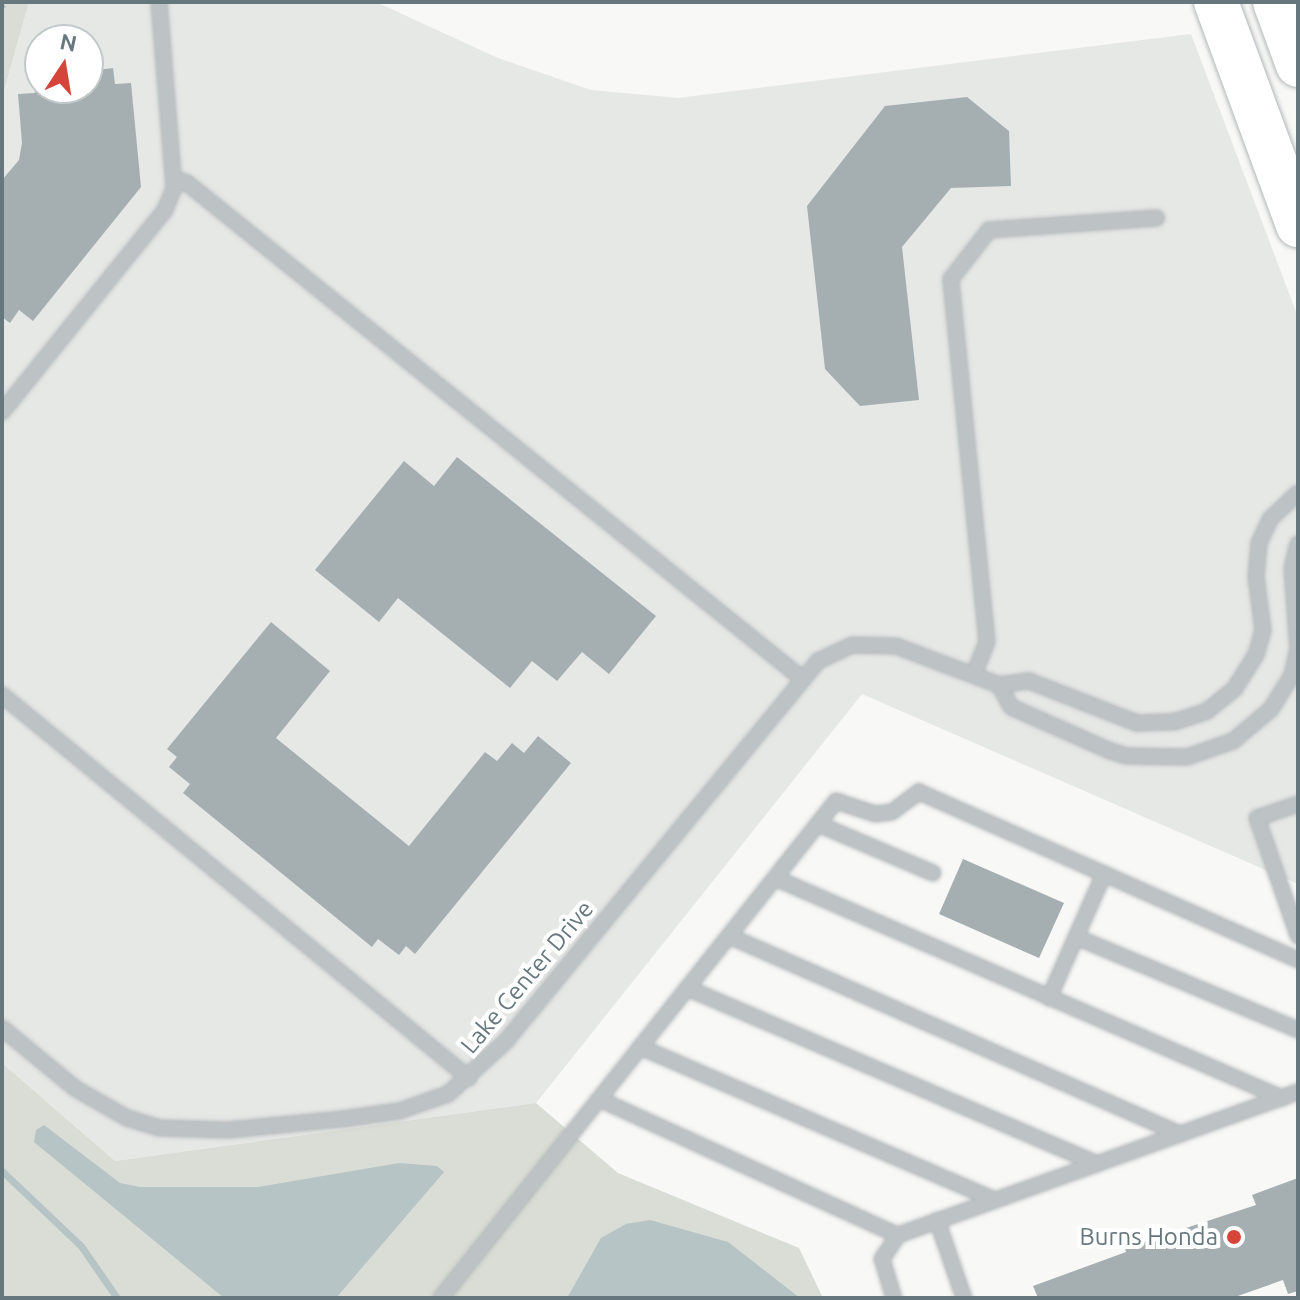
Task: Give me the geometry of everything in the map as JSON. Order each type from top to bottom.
[{"type":"highway","points":[[1216,2],[1298,225]]},
{"type":"highway","points":[[1275,2],[1298,65]]},
{"type":"lane","points":[[2,412],[165,210],[175,179],[159,2]]},
{"type":"lane","points":[[175,179],[187,183],[800,677]]},
{"type":"lane","points":[[974,674],[987,642],[951,279],[989,230],[1157,218]]},
{"type":"lane","name":"Lake Center Drive","points":[[2,1028],[76,1089],[127,1118],[160,1128],[228,1130],[399,1111],[448,1094],[506,1041],[800,677],[833,651],[874,643],[896,646],[999,685],[1029,681],[1137,723],[1174,722],[1207,711],[1235,688],[1256,655],[1263,630],[1256,577],[1259,543],[1270,519],[1298,493]]},
{"type":"lane","name":"Lake Center Drive","points":[[999,685],[1011,707],[1126,756],[1187,757],[1233,741],[1271,709],[1292,675],[1298,650],[1292,568],[1298,544]]},
{"type":"lane","points":[[2,695],[469,1078]]},
{"type":"lane","points":[[441,1298],[836,801],[875,814],[892,812],[919,792],[1298,960]]},
{"type":"lane","points":[[1298,804],[1257,818],[1298,936]]},
{"type":"lane","points":[[818,824],[933,873]]},
{"type":"lane","points":[[1049,998],[1104,874]]},
{"type":"lane","points":[[775,878],[1282,1098]]},
{"type":"lane","points":[[729,936],[1181,1134]]},
{"type":"lane","points":[[1076,937],[1298,1030]]},
{"type":"lane","points":[[687,988],[1097,1164]]},
{"type":"lane","points":[[640,1047],[995,1200]]},
{"type":"lane","points":[[894,1298],[882,1259],[898,1235],[1298,1092]]},
{"type":"lane","points":[[599,1099],[898,1235]]},
{"type":"lane","points":[[937,1220],[964,1298]]},
{"type":"path","points":[[2,8],[7,2]]},
{"type":"shaded area","points":[[2,2],[29,2],[2,98]]},
{"type":"shaded area","points":[[29,2],[376,2],[498,58],[591,90],[678,98],[1191,34],[1298,317],[1298,884],[862,694],[536,1103],[115,1161],[2,1063],[2,98]]},
{"type":"shaded area","points":[[2,1063],[115,1161],[536,1103],[618,1173],[799,1248],[823,1298],[2,1298]]},
{"type":"shaded area","points":[[44,1125],[120,1183],[140,1187],[258,1187],[399,1163],[437,1166],[444,1172],[336,1298],[224,1298],[34,1142],[36,1130]]},
{"type":"shaded area","points":[[650,1220],[728,1242],[800,1298],[567,1298],[601,1238],[626,1224]]},
{"type":"building","points":[[113,68],[115,84],[131,83],[141,187],[33,321],[19,310],[10,323],[2,317],[2,180],[19,160],[22,143],[18,94],[24,94],[24,104],[104,104],[104,69]]},
{"type":"building","points":[[967,97],[1009,131],[1011,186],[951,188],[902,247],[919,400],[860,406],[825,369],[807,206],[885,106]]},
{"type":"building","points":[[457,457],[656,616],[609,674],[582,652],[557,681],[532,661],[510,688],[398,598],[379,622],[315,570],[404,461],[434,486]]},
{"type":"building","points":[[271,622],[330,671],[276,738],[409,846],[485,752],[497,761],[512,743],[524,753],[538,736],[571,763],[415,954],[406,946],[399,955],[378,939],[372,947],[183,793],[190,784],[169,767],[177,757],[167,749]]},
{"type":"building","points":[[963,859],[1064,903],[1039,958],[939,914]]},
{"type":"building","name":"Burns Honda","points":[[1298,1178],[1298,1291],[1288,1294],[1283,1280],[1232,1298],[1038,1298],[1033,1286],[1126,1252],[1125,1248],[1256,1205],[1252,1195]]},
{"type":"waterway","points":[[2,1171],[81,1246],[117,1298]]},
{"type":"place","name":"Burns Honda","points":[[1234,1237]]}]
